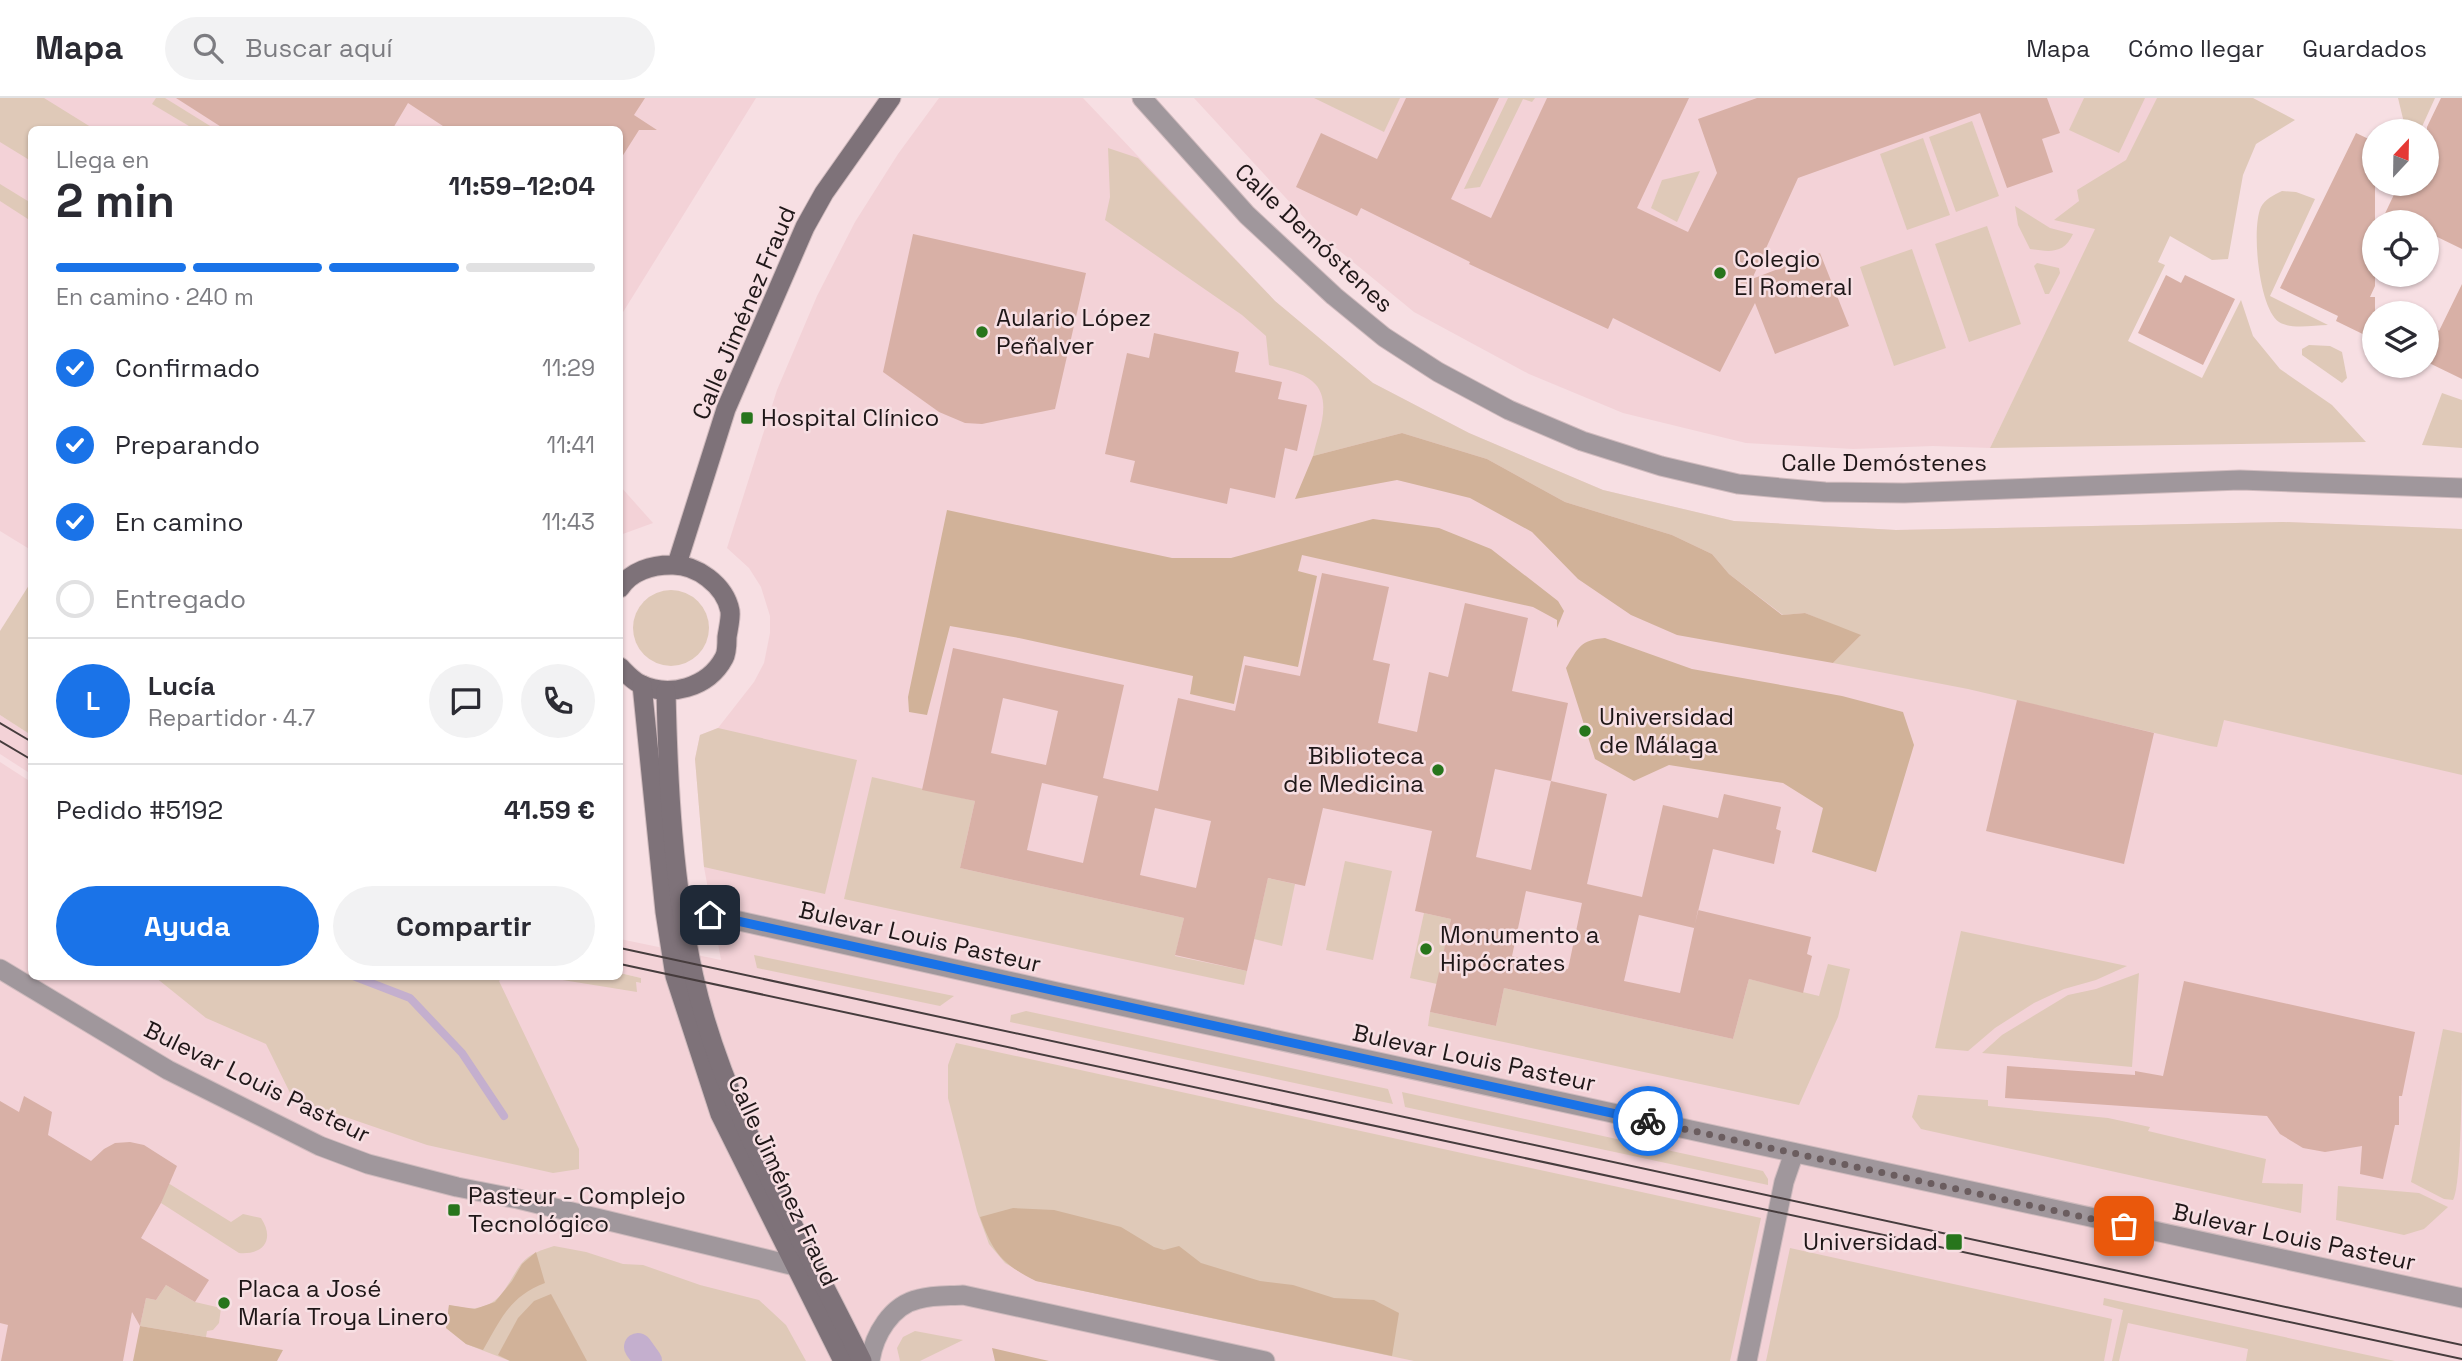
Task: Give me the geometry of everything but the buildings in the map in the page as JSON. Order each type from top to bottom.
[{"type":"main road","name":"Calle Jiménez Fraud","points":[[677,565],[726,410],[805,227],[824,193],[891,98]]},
{"type":"main road","points":[[623,585],[634,574],[655,565],[677,565],[695,570],[710,580],[719,588],[730,611],[725,657],[708,678],[682,690],[666,691],[642,685],[623,669]]},
{"type":"main road","name":"Calle Jiménez Fraud","points":[[642,685],[665,912],[675,976],[720,1114],[843,1361]]},
{"type":"main road","name":"Calle Jiménez Fraud","points":[[666,691],[670,797],[681,908],[694,979],[721,1066],[753,1145],[862,1361]]},
{"type":"street","name":"Calle Demóstenes","points":[[1142,98],[1247,215],[1334,296],[1384,337],[1438,372],[1509,410],[1582,441],[1661,466],[1738,484],[1825,492],[1904,493],[2240,480],[2462,488]]},
{"type":"street","name":"Bulevar Louis Pasteur","points":[[681,908],[2462,1298]]},
{"type":"street","name":"Bulevar Louis Pasteur","points":[[0,969],[168,1070],[320,1146],[368,1164],[795,1266]]},
{"type":"street","points":[[1747,1361],[1784,1182],[1794,1153]]},
{"type":"street","points":[[870,1361],[880,1331],[896,1311],[918,1299],[963,1296],[1265,1361]]},
{"type":"shaded area","points":[[0,98],[756,98],[623,312],[623,126],[28,126],[28,548],[0,531]]},
{"type":"shaded area","points":[[0,98],[44,98],[89,126],[28,126],[28,159],[0,142]]},
{"type":"shaded area","points":[[156,98],[165,98],[210,126],[189,126],[152,104]]},
{"type":"shaded area","name":"Universidad de Málaga","points":[[939,98],[1083,98],[1275,301],[1373,383],[1469,433],[1603,490],[1734,521],[1896,530],[2283,522],[2462,529],[2462,1361],[0,1361],[0,762],[28,780],[28,980],[623,979],[640,983],[641,978],[623,974],[623,940],[721,960],[704,867],[695,759],[700,735],[718,728],[754,682],[764,663],[770,633],[770,616],[761,587],[749,568],[727,548],[777,390],[817,296],[855,222],[898,154]]},
{"type":"shaded area","name":"Colegio El Romeral","points":[[1194,98],[2182,98],[2122,175],[1990,448],[1933,446],[1853,449],[1746,443],[1623,413],[1529,374],[1414,312],[1319,234]]},
{"type":"shaded area","points":[[1314,98],[1400,98],[1384,132]]},
{"type":"shaded area","points":[[1508,98],[1535,98],[1532,102],[1523,99],[1480,187],[1464,189]]},
{"type":"shaded area","points":[[2084,98],[2145,98],[2119,153],[2069,130]]},
{"type":"shaded area","points":[[2157,98],[2253,98],[2295,120],[2256,144],[2243,175],[2228,259],[2212,260],[2170,236],[2158,262],[2165,265],[2128,341],[2202,378],[2241,300],[2253,336],[2280,369],[2332,405],[2366,442],[1990,448],[2095,229],[2054,220],[2079,201],[2077,190],[2126,160]]},
{"type":"shaded area","points":[[2398,98],[2435,98],[2425,119],[2403,119]]},
{"type":"shaded area","points":[[1972,121],[1999,196],[1956,212],[1929,137]]},
{"type":"shaded area","points":[[1923,138],[1950,215],[1907,230],[1880,154]]},
{"type":"shaded area","points":[[1108,148],[1138,158],[1275,301],[1373,383],[1469,433],[1603,490],[1734,521],[1896,530],[2283,522],[2462,529],[2462,775],[2224,720],[2217,747],[2210,746],[1968,689],[1833,663],[1860,636],[1805,613],[1783,615],[1729,574],[1712,554],[1672,535],[1565,502],[1487,459],[1402,433],[1313,456],[1323,417],[1319,388],[1303,375],[1269,365],[1266,336],[1242,315],[1105,220],[1110,197]]},
{"type":"shaded area","points":[[1700,171],[1677,222],[1651,208],[1662,180]]},
{"type":"shaded area","points":[[0,184],[28,201],[28,219],[0,201]]},
{"type":"shaded area","points":[[2282,191],[2296,192],[2315,199],[2270,296],[2328,325],[2284,324],[2272,314],[2266,302],[2257,249],[2258,217],[2265,202]]},
{"type":"shaded area","points":[[2015,206],[2050,228],[2073,234],[2065,245],[2056,250],[2030,249],[2018,225]]},
{"type":"shaded area","points":[[1987,226],[2021,324],[1969,342],[1935,244]]},
{"type":"shaded area","points":[[1912,249],[1946,348],[1894,366],[1860,267]]},
{"type":"shaded area","points":[[2037,263],[2059,268],[2060,273],[2049,294],[2045,294],[2034,266]]},
{"type":"shaded area","points":[[2309,345],[2330,346],[2342,352],[2347,378],[2342,383],[2302,355],[2302,349]]},
{"type":"shaded area","points":[[2442,393],[2462,400],[2462,448],[2422,445]]},
{"type":"shaded area","points":[[1402,433],[1487,459],[1565,502],[1672,535],[1712,554],[1729,574],[1782,615],[1805,613],[1861,635],[1833,663],[1677,635],[1631,615],[1578,579],[1532,532],[1470,498],[1397,480],[1295,499],[1313,456]]},
{"type":"shaded area","points":[[623,489],[653,523],[623,534]]},
{"type":"shaded area","points":[[947,510],[1172,558],[1231,558],[1373,519],[1439,528],[1491,549],[1558,601],[1564,611],[1557,628],[1557,620],[1533,607],[1302,555],[1298,571],[1317,576],[1298,667],[1244,656],[1234,704],[1190,694],[1193,676],[1019,638],[950,626],[927,715],[909,712],[908,697]]},
{"type":"shaded area","points":[[28,587],[28,733],[0,715],[0,631]]},
{"type":"shaded area","points":[[664,590],[678,590],[692,596],[703,607],[709,628],[706,643],[698,655],[678,666],[664,666],[650,660],[639,649],[633,635],[633,621],[639,607],[650,596]]},
{"type":"shaded area","points":[[1605,638],[1692,669],[1842,696],[1903,712],[1914,745],[1876,872],[1812,852],[1823,808],[1783,783],[1669,765],[1634,781],[1595,759],[1566,668],[1581,646]]},
{"type":"shaded area","points":[[0,715],[28,733],[28,772],[0,754]]},
{"type":"shaded area","points":[[718,728],[857,760],[825,894],[704,867],[695,759],[700,735]]},
{"type":"shaded area","points":[[872,777],[975,801],[960,868],[1184,918],[1175,956],[1247,971],[1244,985],[844,899]]},
{"type":"shaded area","points":[[1345,861],[1392,871],[1373,960],[1326,950]]},
{"type":"shaded area","points":[[1268,878],[1295,884],[1282,946],[1254,939]]},
{"type":"shaded area","points":[[1424,913],[1451,919],[1437,984],[1410,978]]},
{"type":"shaded area","points":[[1961,931],[2127,966],[2034,1003],[1995,1028],[1968,1051],[1935,1048]]},
{"type":"shaded area","points":[[754,955],[954,996],[940,1006],[757,968]]},
{"type":"shaded area","points":[[1828,964],[1850,969],[1838,1017],[1799,1105],[1428,1026],[1430,1012],[1496,1026],[1504,988],[1733,1039],[1749,979],[1819,996]]},
{"type":"shaded area","points":[[2139,973],[2132,1067],[1982,1053],[2002,1035],[2068,995],[2096,989]]},
{"type":"shaded area","points":[[623,974],[641,978],[641,983],[636,982],[637,992],[563,980],[623,980]]},
{"type":"shaded area","points":[[159,980],[500,980],[579,1149],[579,1169],[553,1173],[427,1145],[293,1099],[266,1044],[206,1018]]},
{"type":"shaded area","points":[[1026,1011],[1388,1089],[1393,1104],[1010,1022],[1011,1015]]},
{"type":"shaded area","points":[[2443,1029],[2462,1033],[2460,1148],[2453,1200],[2444,1199],[2411,1182]]},
{"type":"shaded area","points":[[956,1043],[1761,1218],[1730,1361],[1414,1361],[1036,1281],[1005,1263],[989,1244],[977,1211],[948,1098],[948,1065]]},
{"type":"shaded area","points":[[1402,1092],[1763,1171],[1768,1185],[1405,1107]]},
{"type":"shaded area","points":[[1918,1095],[1988,1100],[1988,1106],[2108,1118],[2150,1127],[2148,1131],[2266,1159],[2262,1183],[2303,1184],[2301,1213],[1921,1129],[1912,1117]]},
{"type":"shaded area","points":[[168,1183],[231,1222],[243,1214],[261,1218],[267,1233],[265,1244],[255,1251],[239,1253],[161,1203]]},
{"type":"shaded area","points":[[2338,1186],[2419,1193],[2448,1207],[2424,1229],[2404,1235],[2336,1220]]},
{"type":"shaded area","points":[[1013,1208],[1054,1210],[1121,1227],[1154,1247],[1164,1250],[1179,1246],[1201,1263],[1260,1281],[1293,1285],[1334,1298],[1374,1300],[1399,1313],[1392,1356],[1036,1281],[1015,1269],[1000,1256],[989,1240],[980,1217]]},
{"type":"shaded area","points":[[554,1246],[586,1252],[623,1264],[643,1265],[700,1285],[759,1300],[786,1325],[806,1361],[510,1361],[466,1344],[446,1328],[449,1305],[473,1308],[492,1303],[528,1257]]},
{"type":"shaded area","points":[[1790,1248],[2112,1319],[2104,1361],[1766,1361]]},
{"type":"shaded area","points":[[536,1252],[545,1283],[533,1288],[515,1302],[501,1319],[483,1350],[466,1344],[446,1328],[449,1305],[475,1309],[495,1302],[522,1264]]},
{"type":"shaded area","points":[[166,1285],[195,1302],[221,1308],[219,1323],[213,1330],[207,1331],[206,1337],[140,1326],[146,1298],[156,1300]]},
{"type":"shaded area","points":[[551,1294],[587,1361],[510,1361],[498,1355],[518,1318],[534,1301]]},
{"type":"shaded area","points":[[2104,1298],[2395,1361],[2246,1361],[2248,1349],[2128,1323],[2119,1361],[2112,1361],[2123,1310],[2103,1305]]},
{"type":"shaded area","points":[[140,1326],[283,1350],[277,1361],[133,1361]]},
{"type":"shaded area","points":[[915,1331],[963,1340],[920,1361],[900,1361],[897,1348],[903,1337]]},
{"type":"shaded area","points":[[992,1348],[1049,1361],[995,1361]]},
{"type":"waterway","points":[[363,980],[410,998],[462,1053],[504,1116]]},
{"type":"waterway","points":[[638,1347],[648,1361]]},
{"type":"tram line","points":[[0,723],[28,740]]},
{"type":"tram line","points":[[0,741],[28,758]]},
{"type":"tram line","points":[[623,949],[2462,1345]]},
{"type":"tram line","points":[[623,965],[2462,1359]]},
{"type":"way so far","points":[[1648,1121],[2124,1226]]},
{"type":"place","name":"Colegio El Romeral","points":[[1720,273]]},
{"type":"place","name":"Aulario López Peñalver","points":[[982,332]]},
{"type":"place","name":"Hospital Clínico","points":[[747,418]]},
{"type":"place","name":"Universidad de Málaga","points":[[1585,731]]},
{"type":"place","name":"Biblioteca de Medicina","points":[[1438,770]]},
{"type":"place","name":"Monumento a Hipócrates","points":[[1426,949]]},
{"type":"place","name":"Pasteur - Complejo Tecnológico","points":[[454,1210]]},
{"type":"place","name":"Universidad","points":[[1954,1242]]},
{"type":"place","name":"Placa a José María Troya Linero","points":[[224,1303]]},
{"type":"route","points":[[710,915],[1648,1121]]}]
